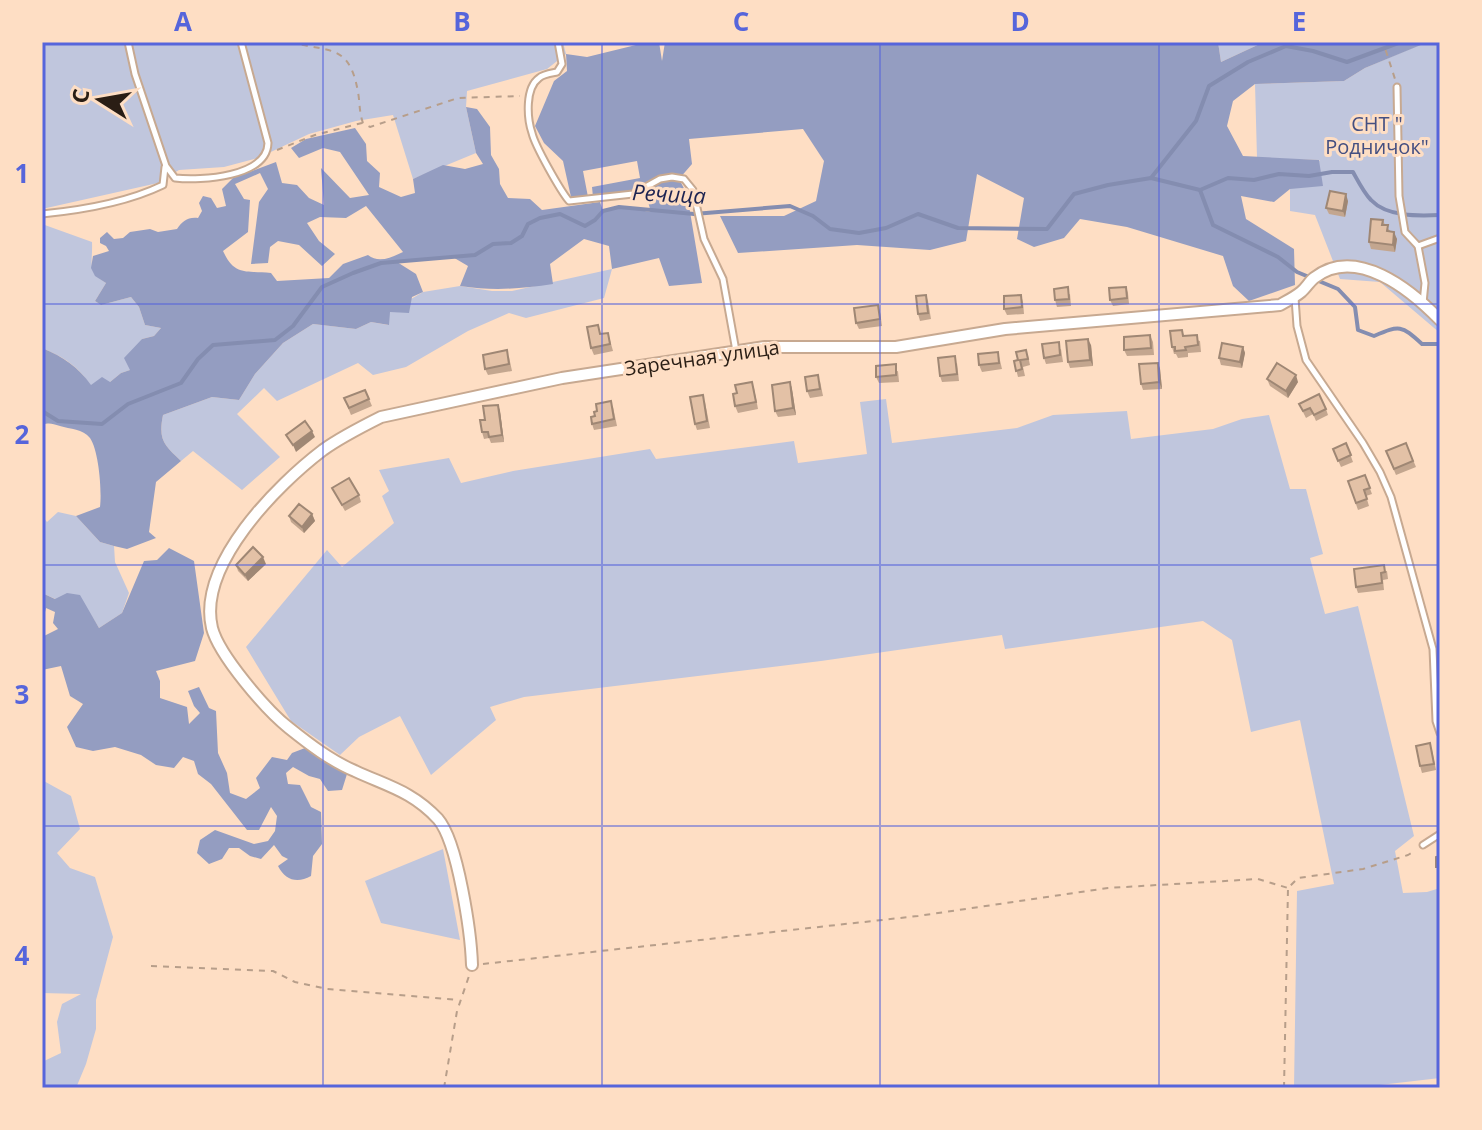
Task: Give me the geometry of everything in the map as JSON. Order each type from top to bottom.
[{"type":"street","points":[[1295,296],[1315,277],[1341,267],[1366,268],[1393,280],[1440,320]]},
{"type":"street","name":"Заречная улица","points":[[472,965],[454,856],[440,821],[417,800],[388,783],[355,771],[286,726],[224,655],[212,627],[212,594],[222,561],[281,489],[322,451],[381,417],[562,378],[765,347],[896,347],[1005,329],[1280,305],[1295,296]]},
{"type":"lane","points":[[128,42],[135,74],[166,166],[175,178],[193,180],[245,170],[262,161],[268,153],[241,42]]},
{"type":"lane","points":[[558,42],[562,64],[557,72],[540,76],[533,85],[528,106],[532,134],[560,190],[569,201],[633,194],[646,184],[672,177],[684,179],[693,190],[704,239],[723,279],[736,351]]},
{"type":"lane","points":[[1397,87],[1399,196],[1405,232],[1418,246],[1425,283],[1423,304]]},
{"type":"lane","points":[[42,214],[84,210],[148,192],[163,185],[166,166]]},
{"type":"lane","points":[[1418,246],[1440,238]]},
{"type":"lane","points":[[1295,296],[1297,326],[1306,360],[1363,443],[1391,497],[1433,649],[1436,721],[1440,733]]},
{"type":"lane","points":[[1423,845],[1440,834]]},
{"type":"path","points":[[290,42],[334,51],[345,57],[354,73],[363,123]]},
{"type":"path","points":[[1378,42],[1384,45],[1397,87]]},
{"type":"path","points":[[268,147],[275,151],[315,135],[363,123],[370,127],[458,98],[518,97],[533,85]]},
{"type":"path","points":[[1284,1088],[1288,888],[1298,878],[1363,869],[1408,855],[1423,845]]},
{"type":"path","points":[[444,1088],[461,1000],[472,965],[918,916],[1108,888],[1258,879],[1288,888]]},
{"type":"path","points":[[151,966],[273,971],[295,982],[327,989],[461,1000]]},
{"type":"green space","points":[[42,42],[563,42],[566,54],[547,69],[467,91],[466,107],[476,153],[413,179],[393,115],[309,134],[258,158],[224,167],[179,170],[158,183],[42,209]]},
{"type":"green space","points":[[1218,42],[1264,42],[1221,62]]},
{"type":"green space","name":"СНТ \" Родничок\"","points":[[1440,42],[1440,333],[1380,282],[1340,279],[1315,215],[1290,211],[1290,189],[1320,160],[1257,158],[1255,84],[1344,81],[1365,68],[1424,43]]},
{"type":"green space","points":[[42,224],[92,242],[93,270],[106,283],[95,301],[101,305],[131,297],[139,307],[145,325],[161,328],[154,336],[142,339],[130,370],[110,382],[91,386],[70,363],[42,348]]},
{"type":"green space","points":[[612,269],[604,298],[526,318],[509,313],[468,331],[406,367],[373,375],[358,363],[277,401],[264,388],[237,414],[280,457],[242,490],[193,451],[181,461],[164,441],[161,430],[163,415],[212,397],[239,400],[255,374],[283,343],[313,324],[356,329],[371,322],[388,325],[389,312],[423,292],[460,286],[512,291]]},
{"type":"green space","points":[[886,399],[892,443],[1017,428],[1053,415],[1127,411],[1131,439],[1213,429],[1242,419],[1269,415],[1290,489],[1306,489],[1323,554],[1310,558],[1325,614],[1358,606],[1414,836],[1395,851],[1403,893],[1440,888],[1440,1078],[1354,1088],[1294,1088],[1297,891],[1334,884],[1300,720],[1251,732],[1232,640],[1203,621],[1005,649],[1002,635],[821,661],[524,697],[490,707],[496,720],[431,775],[400,716],[359,737],[340,755],[291,721],[246,647],[327,550],[342,567],[394,523],[382,496],[389,491],[379,470],[449,458],[461,483],[513,471],[650,449],[656,459],[794,441],[798,463],[867,454],[860,402]]},
{"type":"green space","points":[[58,512],[76,516],[100,542],[114,546],[115,562],[129,593],[122,613],[99,628],[91,615],[42,593],[42,516],[47,522]]},
{"type":"green space","points":[[42,780],[71,796],[80,829],[57,853],[70,868],[95,877],[113,937],[96,1000],[96,1029],[76,1088],[42,1088],[42,1062],[61,1053],[57,1022],[62,1004],[81,994],[42,993]]},
{"type":"green space","points":[[443,849],[460,940],[381,923],[365,881]]},
{"type":"shaded area","points":[[659,42],[662,61],[665,42],[1218,42],[1221,62],[1264,42],[1428,42],[1365,68],[1344,81],[1255,84],[1233,101],[1227,126],[1243,156],[1319,160],[1323,186],[1290,189],[1274,202],[1241,196],[1246,219],[1294,249],[1295,285],[1249,301],[1233,286],[1223,256],[1127,227],[1080,219],[1064,238],[1034,247],[1017,239],[1024,198],[977,174],[966,241],[930,250],[857,245],[738,253],[720,216],[784,216],[816,201],[824,161],[803,129],[689,139],[692,164],[679,179],[687,194],[702,283],[669,286],[659,258],[612,269],[609,246],[584,239],[550,264],[553,284],[541,286],[495,289],[460,286],[468,266],[451,256],[397,262],[416,274],[423,292],[412,297],[409,313],[390,312],[389,325],[371,322],[356,329],[313,324],[283,343],[255,374],[239,400],[212,397],[163,415],[161,430],[164,441],[181,461],[156,482],[149,532],[156,538],[127,549],[114,546],[100,542],[76,516],[100,507],[98,462],[93,444],[84,433],[51,424],[42,425],[42,348],[70,363],[91,385],[102,377],[110,382],[130,370],[124,358],[142,339],[154,336],[161,328],[145,325],[139,307],[131,297],[101,305],[95,301],[106,283],[95,276],[91,268],[93,256],[109,251],[100,243],[100,238],[107,232],[114,239],[123,238],[130,232],[177,229],[186,220],[198,218],[203,196],[211,198],[217,208],[226,206],[222,189],[233,178],[276,162],[282,183],[297,185],[309,198],[324,205],[321,168],[350,198],[369,195],[340,152],[323,148],[299,158],[291,148],[306,139],[355,128],[366,144],[367,161],[380,173],[379,187],[401,197],[415,193],[413,179],[443,165],[465,169],[483,164],[476,153],[466,107],[477,109],[490,127],[491,155],[508,198],[530,199],[542,210],[600,202],[603,211],[619,207],[651,212],[646,195],[650,184],[639,192],[593,197],[592,187],[640,178],[637,161],[583,171],[588,197],[571,197],[563,161],[544,143],[535,126],[554,81],[567,71],[566,54],[587,57]],"holes":[[[260,173],[268,189],[259,202],[251,264],[268,263],[270,247],[278,241],[299,245],[322,266],[335,254],[319,241],[307,223],[320,217],[346,218],[366,206],[403,252],[381,259],[368,255],[343,264],[329,278],[277,281],[271,273],[237,269],[223,251],[248,232],[250,200],[244,199],[235,184]]]},
{"type":"shaded area","points":[[169,548],[194,561],[204,633],[195,661],[156,671],[160,681],[160,698],[187,707],[189,724],[200,713],[188,691],[199,687],[209,708],[216,711],[218,753],[227,773],[230,793],[246,799],[260,788],[256,778],[272,757],[287,760],[292,753],[305,748],[347,774],[342,790],[328,791],[320,779],[293,767],[286,773],[288,784],[300,785],[311,807],[321,812],[322,844],[313,856],[311,876],[296,880],[284,875],[278,866],[288,859],[274,845],[261,859],[239,848],[229,848],[222,859],[209,864],[197,853],[200,840],[215,830],[254,844],[268,841],[275,831],[277,816],[271,807],[259,830],[247,830],[211,784],[198,774],[194,761],[183,757],[174,768],[156,765],[141,755],[115,747],[93,751],[76,747],[67,727],[83,704],[70,696],[61,666],[42,670],[42,637],[58,629],[53,623],[55,612],[46,608],[42,624],[42,593],[55,599],[67,593],[80,595],[99,628],[122,613],[144,561],[157,560]]},
{"type":"building","points":[[1330,191],[1346,194],[1343,211],[1326,208]]},
{"type":"building","points":[[1371,219],[1383,220],[1382,225],[1388,225],[1387,231],[1394,232],[1393,245],[1369,242]]},
{"type":"building","points":[[1068,287],[1069,299],[1055,300],[1054,289]]},
{"type":"building","points":[[1126,287],[1127,298],[1110,300],[1109,288]]},
{"type":"building","points":[[926,295],[928,313],[918,314],[916,296]]},
{"type":"building","points":[[1021,295],[1022,307],[1004,309],[1004,296]]},
{"type":"building","points":[[878,305],[880,319],[856,323],[854,308]]},
{"type":"building","points":[[598,325],[600,334],[608,333],[610,344],[591,348],[587,327]]},
{"type":"building","points":[[1182,330],[1183,336],[1197,335],[1198,345],[1175,351],[1170,331]]},
{"type":"building","points":[[1150,335],[1151,348],[1124,350],[1124,337]]},
{"type":"building","points":[[1088,339],[1090,360],[1068,362],[1066,341]]},
{"type":"building","points":[[1059,342],[1060,355],[1044,358],[1042,344]]},
{"type":"building","points":[[1222,343],[1243,347],[1240,362],[1219,358]]},
{"type":"building","points":[[507,350],[509,364],[485,369],[483,355]]},
{"type":"building","points":[[1026,350],[1028,359],[1020,360],[1022,369],[1016,371],[1016,352]]},
{"type":"building","points":[[998,352],[999,363],[979,365],[978,354]]},
{"type":"building","points":[[955,356],[957,374],[940,376],[938,358]]},
{"type":"building","points":[[1158,363],[1159,382],[1141,384],[1139,364]]},
{"type":"building","points":[[1277,363],[1296,375],[1286,391],[1267,379]]},
{"type":"building","points":[[896,364],[896,375],[876,377],[876,366]]},
{"type":"building","points":[[818,375],[820,389],[807,391],[805,377]]},
{"type":"building","points":[[752,382],[756,402],[735,406],[735,385]]},
{"type":"building","points":[[790,382],[793,408],[775,411],[772,385]]},
{"type":"building","points":[[365,390],[369,399],[349,408],[344,398]]},
{"type":"building","points":[[1319,394],[1326,409],[1314,415],[1310,408],[1303,411],[1299,404]]},
{"type":"building","points":[[703,395],[707,421],[695,424],[690,397]]},
{"type":"building","points":[[611,401],[614,419],[592,424],[596,404]]},
{"type":"building","points":[[498,405],[502,435],[489,437],[488,432],[482,432],[480,420],[485,420],[483,406]]},
{"type":"building","points":[[305,421],[312,431],[293,445],[286,435]]},
{"type":"building","points":[[1346,443],[1351,455],[1338,461],[1333,449]]},
{"type":"building","points":[[1406,443],[1413,461],[1394,469],[1386,451]]},
{"type":"building","points":[[1365,475],[1370,488],[1364,490],[1367,499],[1356,503],[1348,481]]},
{"type":"building","points":[[349,478],[359,495],[342,505],[332,488]]},
{"type":"building","points":[[299,504],[312,514],[302,527],[289,516]]},
{"type":"building","points":[[253,547],[263,557],[245,575],[236,565]]},
{"type":"building","points":[[1384,565],[1382,583],[1356,587],[1354,569]]},
{"type":"building","points":[[1430,743],[1434,764],[1420,766],[1416,746]]},
{"type":"building","points":[[1440,856],[1440,867],[1436,867],[1436,857]]},
{"type":"waterway","points":[[1151,178],[1196,121],[1209,86],[1248,62],[1286,46],[1347,62],[1401,42]]},
{"type":"waterway","name":"Речица","points":[[42,411],[58,421],[102,424],[128,404],[181,383],[198,359],[213,345],[275,340],[293,326],[322,287],[381,263],[475,255],[493,244],[511,243],[522,236],[528,224],[540,218],[560,214],[585,226],[603,211],[619,207],[694,214],[790,206],[813,216],[830,229],[859,233],[886,228],[918,214],[958,228],[1047,229],[1074,194],[1108,185],[1151,178],[1200,190],[1228,178],[1254,180],[1279,174],[1309,176],[1353,172],[1368,197],[1385,210],[1440,215]]},
{"type":"waterway","name":"Речица","points":[[1200,190],[1213,225],[1278,257],[1297,272],[1338,289],[1355,307],[1358,330],[1374,336],[1400,329],[1422,344],[1440,344]]}]
